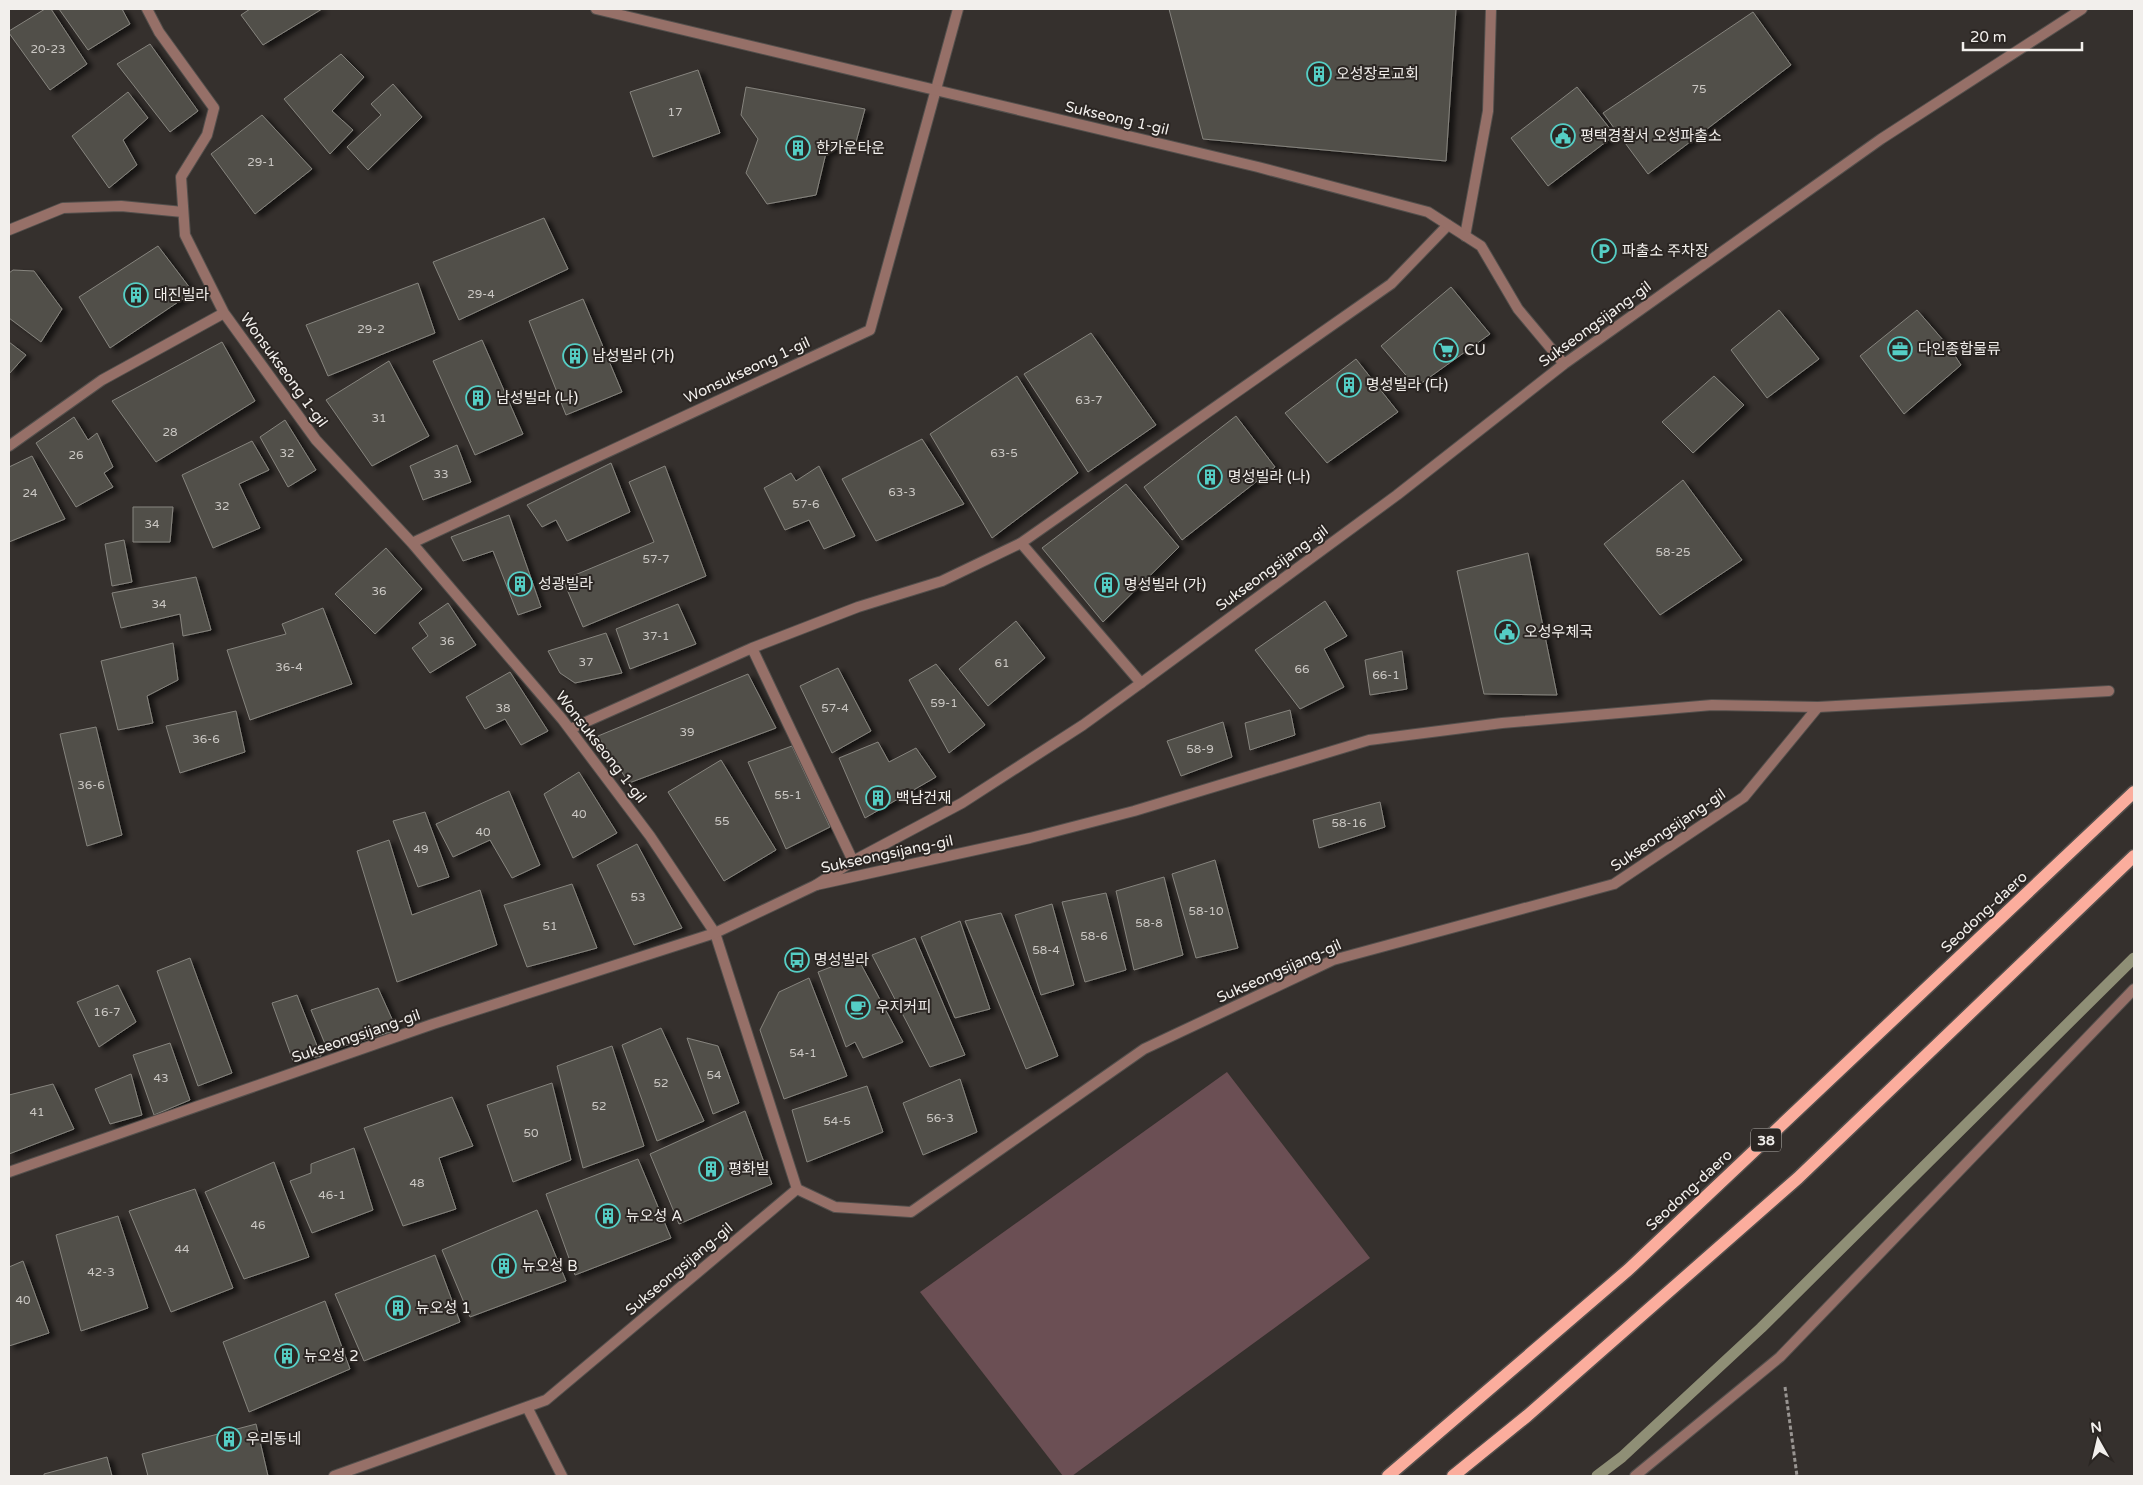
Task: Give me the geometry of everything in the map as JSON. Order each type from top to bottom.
[{"type":"main road","name":"Seodong-daero","points":[[1388,1476],[1628,1270],[2134,792]]},
{"type":"main road","points":[[1453,1476],[1527,1416],[1798,1178],[2134,856]]},
{"type":"street","points":[[147,9],[159,32],[214,108],[207,135],[181,177],[185,235],[224,312]]},
{"type":"street","name":"Sukseong 1-gil","points":[[596,9],[1258,166],[1428,212],[1481,246],[1518,309],[1564,364]]},
{"type":"street","name":"Wonsukseong 1-gil","points":[[412,543],[870,330],[958,9]]},
{"type":"street","points":[[1465,236],[1488,111],[1491,9]]},
{"type":"street","name":"Sukseongsijang-gil","points":[[9,1172],[433,1024],[715,933],[816,885],[853,861],[962,804],[1083,725],[1141,683],[1397,495],[1564,364],[1881,139],[2082,9]]},
{"type":"street","points":[[9,230],[63,208],[121,206],[184,212]]},
{"type":"street","points":[[570,729],[752,648],[858,607],[942,581],[1021,543],[1391,284],[1448,225]]},
{"type":"street","name":"Wonsukseong 1-gil","points":[[9,446],[102,380],[224,312],[316,440],[412,543],[570,729],[650,836],[715,933]]},
{"type":"street","points":[[1021,543],[1141,683]]},
{"type":"street","name":"Sukseongsijang-gil","points":[[752,648],[853,861]]},
{"type":"street","name":"Sukseongsijang-gil","points":[[816,885],[1030,838],[1125,814],[1369,740],[1502,723],[1712,705],[1818,707],[2109,691]]},
{"type":"street","name":"Sukseongsijang-gil","points":[[334,1476],[546,1400],[797,1189],[835,1207],[911,1212],[1144,1049],[1333,960],[1614,884],[1744,796],[1818,707]]},
{"type":"street","points":[[715,933],[797,1189]]},
{"type":"street","points":[[1635,1476],[1780,1357],[2134,989]]},
{"type":"street","points":[[526,1407],[562,1476]]},
{"type":"path","points":[[1780,1357],[1797,1476]]},
{"type":"shaded area","points":[[1227,1072],[1370,1258],[1072,1476],[1063,1476],[920,1292]]},
{"type":"building","points":[[45,9],[51,9],[87,64],[50,90],[9,33],[9,31]]},
{"type":"building","points":[[59,9],[122,9],[130,24],[88,50]]},
{"type":"building","points":[[250,9],[322,9],[263,45],[241,15]]},
{"type":"building","name":"오성장로교회","points":[[1169,9],[1456,9],[1446,161],[1203,139]]},
{"type":"building","points":[[1753,12],[1791,65],[1648,174],[1603,113]]},
{"type":"building","points":[[150,44],[198,111],[170,132],[117,64]]},
{"type":"building","points":[[341,54],[364,77],[332,111],[353,130],[330,154],[284,99]]},
{"type":"building","points":[[698,70],[720,133],[653,157],[630,92]]},
{"type":"building","points":[[393,84],[422,117],[368,170],[347,147],[381,115],[371,104]]},
{"type":"building","name":"한가운타운","points":[[746,87],[865,109],[856,142],[826,153],[816,195],[767,204],[746,173],[758,139],[741,115]]},
{"type":"building","name":"평택경찰서 오성파출소","points":[[1577,87],[1615,135],[1548,186],[1511,138]]},
{"type":"building","points":[[128,92],[148,118],[123,140],[137,165],[109,188],[72,136]]},
{"type":"building","points":[[262,115],[312,169],[255,214],[211,154]]},
{"type":"building","points":[[544,218],[568,269],[459,320],[433,262]]},
{"type":"building","name":"대진빌라","points":[[158,246],[193,292],[110,348],[79,297]]},
{"type":"building","points":[[13,270],[34,271],[62,309],[41,342],[9,318],[9,273]]},
{"type":"building","points":[[418,283],[435,333],[328,376],[306,325]]},
{"type":"building","points":[[1451,287],[1490,334],[1416,387],[1381,346]]},
{"type":"building","name":"남성빌라 (가)","points":[[583,299],[622,392],[566,415],[529,321]]},
{"type":"building","points":[[1779,310],[1819,359],[1767,398],[1731,350]]},
{"type":"building","points":[[1917,310],[1950,348],[1961,365],[1904,414],[1860,356]]},
{"type":"building","points":[[1091,333],[1156,425],[1088,472],[1024,374]]},
{"type":"building","name":"남성빌라 (나)","points":[[482,340],[523,434],[475,455],[433,361]]},
{"type":"building","points":[[9,342],[26,355],[9,374]]},
{"type":"building","points":[[222,342],[255,401],[156,462],[112,401]]},
{"type":"building","name":"명성빌라 (다)","points":[[1356,359],[1398,412],[1327,463],[1285,413]]},
{"type":"building","points":[[389,361],[429,436],[372,466],[326,400]]},
{"type":"building","points":[[1017,376],[1078,473],[992,538],[930,434]]},
{"type":"building","points":[[1714,376],[1744,405],[1693,453],[1662,422]]},
{"type":"building","name":"명성빌라 (나)","points":[[1236,416],[1275,467],[1182,540],[1144,487]]},
{"type":"building","points":[[74,417],[88,440],[97,433],[113,467],[104,473],[113,487],[76,507],[36,443]]},
{"type":"building","points":[[285,420],[316,470],[288,487],[260,437]]},
{"type":"building","points":[[922,439],[964,504],[876,541],[842,479]]},
{"type":"building","points":[[252,441],[269,470],[239,484],[260,528],[213,548],[182,475]]},
{"type":"building","points":[[457,445],[471,482],[423,500],[410,466]]},
{"type":"building","points":[[32,456],[65,519],[9,542],[9,467]]},
{"type":"building","points":[[611,463],[630,512],[567,541],[556,520],[542,527],[527,505]]},
{"type":"building","points":[[665,466],[706,576],[583,627],[563,580],[654,542],[629,482]]},
{"type":"building","points":[[819,466],[855,536],[824,549],[809,520],[785,530],[764,488],[791,473],[796,481]]},
{"type":"building","points":[[1683,480],[1742,560],[1660,615],[1604,544]]},
{"type":"building","name":"명성빌라 (가)","points":[[1126,484],[1179,547],[1103,622],[1042,548]]},
{"type":"building","points":[[133,507],[173,507],[170,542],[133,542]]},
{"type":"building","name":"성광빌라","points":[[509,515],[541,607],[518,615],[493,551],[463,561],[451,537]]},
{"type":"building","points":[[124,540],[132,582],[112,586],[105,544]]},
{"type":"building","points":[[386,548],[422,589],[375,634],[335,594]]},
{"type":"building","name":"오성우체국","points":[[1528,553],[1557,695],[1484,694],[1457,571]]},
{"type":"building","points":[[196,577],[211,630],[183,636],[180,614],[121,628],[112,593]]},
{"type":"building","points":[[1325,601],[1347,636],[1324,649],[1344,687],[1300,709],[1255,650]]},
{"type":"building","points":[[448,603],[476,645],[430,673],[412,648],[428,636],[419,623]]},
{"type":"building","points":[[678,604],[696,644],[630,669],[616,629]]},
{"type":"building","points":[[323,608],[352,684],[250,720],[227,650],[286,634],[282,624]]},
{"type":"building","points":[[1016,621],[1045,658],[988,706],[959,669]]},
{"type":"building","points":[[606,633],[622,673],[575,683],[560,673],[548,651]]},
{"type":"building","points":[[173,643],[178,680],[147,696],[153,723],[118,730],[101,661]]},
{"type":"building","points":[[1402,651],[1407,689],[1370,695],[1365,660]]},
{"type":"building","points":[[936,664],[985,725],[949,753],[909,680]]},
{"type":"building","points":[[838,668],[871,731],[832,753],[800,686]]},
{"type":"building","points":[[510,672],[548,731],[521,745],[505,719],[485,729],[466,697]]},
{"type":"building","points":[[748,674],[776,728],[629,783],[598,736]]},
{"type":"building","points":[[1290,710],[1295,735],[1250,750],[1245,723]]},
{"type":"building","points":[[236,711],[245,752],[180,773],[166,726]]},
{"type":"building","points":[[1223,722],[1232,757],[1181,776],[1167,741]]},
{"type":"building","points":[[96,727],[122,835],[87,846],[60,734]]},
{"type":"building","name":"백남건재","points":[[878,742],[889,762],[916,748],[936,777],[865,818],[839,758]]},
{"type":"building","points":[[792,746],[830,827],[786,849],[748,762]]},
{"type":"building","points":[[721,760],[776,850],[724,881],[668,792]]},
{"type":"building","points":[[579,772],[617,833],[573,858],[544,794]]},
{"type":"building","points":[[509,791],[540,865],[512,878],[490,840],[453,857],[436,824]]},
{"type":"building","points":[[1380,802],[1385,827],[1319,848],[1313,820]]},
{"type":"building","points":[[425,812],[449,877],[418,887],[393,821]]},
{"type":"building","points":[[389,840],[412,915],[480,890],[497,945],[397,982],[357,851]]},
{"type":"building","points":[[637,844],[682,928],[634,945],[597,865]]},
{"type":"building","points":[[1215,860],[1238,948],[1196,958],[1172,874]]},
{"type":"building","points":[[1164,877],[1183,955],[1134,970],[1116,891]]},
{"type":"building","points":[[572,884],[597,948],[527,967],[504,905]]},
{"type":"building","points":[[1106,893],[1126,970],[1085,982],[1062,902]]},
{"type":"building","points":[[1052,904],[1074,985],[1041,995],[1015,915]]},
{"type":"building","points":[[1001,913],[1058,1056],[1026,1069],[965,921]]},
{"type":"building","points":[[960,921],[990,1009],[955,1018],[921,937]]},
{"type":"building","points":[[915,938],[965,1055],[930,1067],[872,955]]},
{"type":"building","name":"우지커피","points":[[857,957],[903,1042],[863,1058],[855,1042],[846,1047],[818,972]]},
{"type":"building","points":[[190,958],[232,1073],[198,1086],[157,971]]},
{"type":"building","points":[[809,978],[847,1076],[784,1099],[760,1030],[779,992]]},
{"type":"building","points":[[118,985],[136,1022],[99,1047],[77,1002]]},
{"type":"building","points":[[378,988],[397,1030],[328,1051],[311,1010]]},
{"type":"building","points":[[297,995],[321,1056],[293,1061],[272,1003]]},
{"type":"building","points":[[661,1028],[704,1121],[657,1141],[622,1045]]},
{"type":"building","points":[[687,1038],[718,1046],[739,1103],[713,1114]]},
{"type":"building","points":[[170,1043],[190,1100],[154,1115],[133,1055]]},
{"type":"building","points":[[612,1046],[644,1146],[583,1168],[557,1066]]},
{"type":"building","points":[[131,1074],[142,1115],[110,1124],[95,1089]]},
{"type":"building","points":[[960,1079],[977,1132],[923,1155],[903,1103]]},
{"type":"building","points":[[552,1083],[571,1160],[513,1182],[487,1105]]},
{"type":"building","points":[[53,1084],[74,1129],[9,1154],[9,1095]]},
{"type":"building","points":[[867,1086],[883,1132],[807,1162],[792,1110]]},
{"type":"building","points":[[452,1097],[473,1146],[439,1158],[456,1209],[403,1226],[364,1128]]},
{"type":"building","name":"평화빌","points":[[745,1111],[772,1184],[679,1224],[650,1154]]},
{"type":"building","points":[[354,1148],[373,1210],[312,1233],[290,1181],[311,1173],[311,1164]]},
{"type":"building","name":"뉴오성 A","points":[[638,1159],[671,1238],[575,1275],[546,1194]]},
{"type":"building","points":[[274,1162],[309,1257],[244,1279],[205,1192]]},
{"type":"building","points":[[195,1189],[233,1288],[171,1312],[129,1211]]},
{"type":"building","name":"뉴오성 B","points":[[537,1210],[566,1281],[470,1317],[442,1250]]},
{"type":"building","points":[[118,1216],[148,1308],[81,1331],[56,1235]]},
{"type":"building","name":"뉴오성 1","points":[[435,1255],[460,1322],[364,1361],[335,1294]]},
{"type":"building","points":[[23,1261],[49,1333],[9,1346],[9,1267]]},
{"type":"building","name":"뉴오성 2","points":[[325,1301],[350,1369],[249,1412],[223,1342]]},
{"type":"building","name":"우리동네","points":[[256,1424],[268,1476],[148,1476],[142,1454]]},
{"type":"building","points":[[107,1457],[112,1476],[44,1476],[44,1474]]},
{"type":"waterway","points":[[1597,1476],[1622,1457],[1761,1328],[2134,958]]},
{"type":"place","name":"오성장로교회","points":[[1319,74]]},
{"type":"place","name":"평택경찰서 오성파출소","points":[[1563,136]]},
{"type":"place","name":"한가운타운","points":[[798,148]]},
{"type":"place","name":"파출소 주차장","points":[[1604,251]]},
{"type":"place","name":"대진빌라","points":[[136,295]]},
{"type":"place","name":"다인종합물류","points":[[1900,349]]},
{"type":"place","name":"CU","points":[[1446,350]]},
{"type":"place","name":"남성빌라 (가)","points":[[575,356]]},
{"type":"place","name":"명성빌라 (다)","points":[[1349,385]]},
{"type":"place","name":"남성빌라 (나)","points":[[478,398]]},
{"type":"place","name":"명성빌라 (나)","points":[[1210,477]]},
{"type":"place","name":"성광빌라","points":[[520,584]]},
{"type":"place","name":"명성빌라 (가)","points":[[1107,585]]},
{"type":"place","name":"오성우체국","points":[[1507,632]]},
{"type":"place","name":"백남건재","points":[[878,798]]},
{"type":"place","name":"명성빌라","points":[[797,960]]},
{"type":"place","name":"우지커피","points":[[858,1007]]},
{"type":"place","name":"평화빌","points":[[711,1169]]},
{"type":"place","name":"뉴오성 A","points":[[608,1216]]},
{"type":"place","name":"뉴오성 B","points":[[504,1266]]},
{"type":"place","name":"뉴오성 1","points":[[398,1308]]},
{"type":"place","name":"뉴오성 2","points":[[287,1356]]},
{"type":"place","name":"우리동네","points":[[229,1439]]}]
